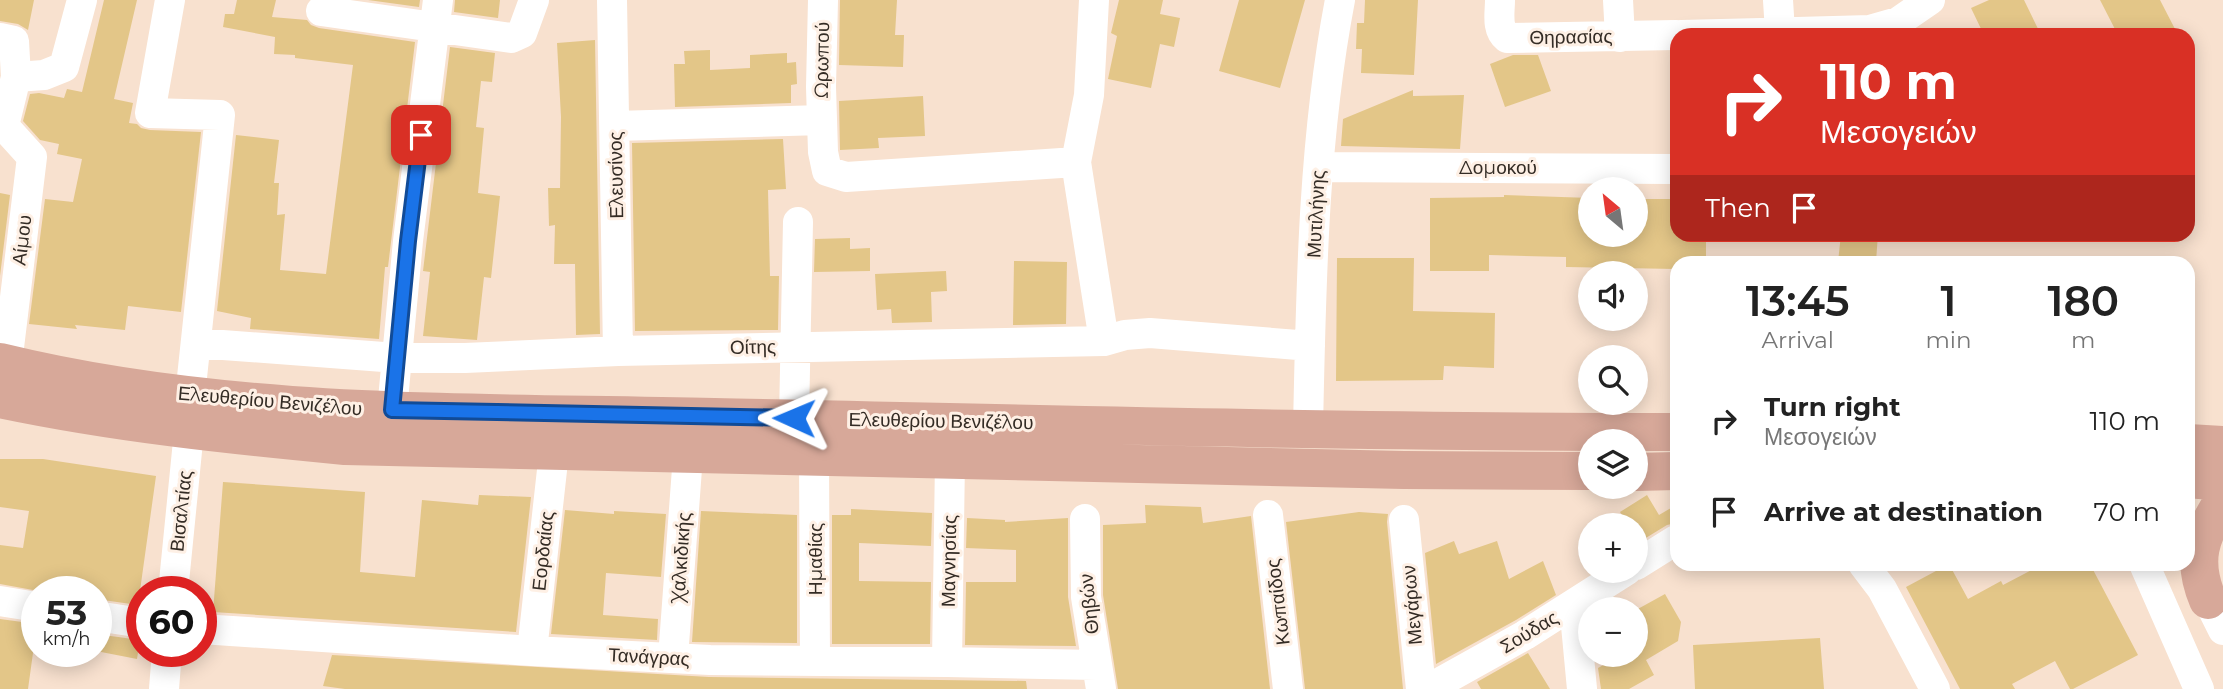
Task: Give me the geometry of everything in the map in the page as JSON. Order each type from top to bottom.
[{"type":"main road","name":"Ελευθερίου Βενιζέλου","points":[[2,375],[95,418],[337,409],[1308,429],[1670,432]]},
{"type":"main road","name":"Ελευθερίου Βενιζέλου","points":[[189,413],[345,446],[688,455],[1578,471]]},
{"type":"main road","points":[[2195,443],[2223,445]]},
{"type":"main road","points":[[1648,472],[1670,471]]},
{"type":"main road","points":[[2195,480],[2223,482]]},
{"type":"main road","points":[[2216,615],[2199,575],[2199,552],[2203,536],[2223,501]]},
{"type":"street","points":[[16,77],[44,75],[64,67],[82,0]]},
{"type":"street","name":"Βισαλτίας","points":[[170,0],[150,113],[220,116],[174,576]]},
{"type":"street","points":[[321,11],[436,14],[510,38],[522,33],[534,0]]},
{"type":"street","name":"Ελευσίνος","points":[[612,0],[618,351]]},
{"type":"street","name":"Ωρωπού","points":[[823,0],[821,86],[823,152],[827,170],[846,177],[1076,162]]},
{"type":"street","points":[[1094,0],[1090,95],[1076,162],[1104,341]]},
{"type":"street","name":"Μυτιλήνης","points":[[1308,429],[1319,167],[1332,38],[1340,0]]},
{"type":"street","name":"Θηρασίας","points":[[1500,0],[1499,27],[1507,38],[1670,35]]},
{"type":"street","points":[[1618,0],[1620,37]]},
{"type":"street","points":[[1778,0],[1780,28]]},
{"type":"street","name":"Θηρασίας","points":[[1877,28],[1898,22],[1930,0]]},
{"type":"street","points":[[392,410],[408,241],[436,14]]},
{"type":"street","points":[[0,38],[14,41],[16,77],[2,127]]},
{"type":"street","points":[[615,125],[822,120]]},
{"type":"street","name":"Αίμου","points":[[2,127],[32,157],[2,375]]},
{"type":"street","name":"Δομοκού","points":[[1319,167],[1670,169]]},
{"type":"street","points":[[794,418],[798,222]]},
{"type":"street","name":"Οίτης","points":[[196,343],[397,358],[475,358],[796,346],[1104,341],[1125,335],[1150,333],[1310,346]]},
{"type":"street","name":"Εορδαίας","points":[[532,651],[554,452]]},
{"type":"street","name":"Χαλκιδικής","points":[[673,658],[688,455]]},
{"type":"street","name":"Ημαθίας","points":[[814,456],[815,661]]},
{"type":"street","name":"Μαγνησίας","points":[[947,662],[950,460]]},
{"type":"street","name":"Κωπαίδος","points":[[1268,515],[1288,689]]},
{"type":"street","name":"Θηβών","points":[[1085,519],[1086,597],[1099,677]]},
{"type":"street","name":"Μεγάρων","points":[[1404,520],[1421,689]]},
{"type":"street","points":[[1648,558],[1670,544]]},
{"type":"street","points":[[1868,571],[1882,589],[1935,689]]},
{"type":"street","points":[[2147,571],[2199,689]]},
{"type":"street","points":[[2194,571],[2216,615]]},
{"type":"street","name":"Σούδας","points":[[1428,689],[1473,666],[1607,583]]},
{"type":"street","points":[[0,601],[21,604]]},
{"type":"street","points":[[1574,604],[1582,689]]},
{"type":"street","name":"Τανάγρας","points":[[217,630],[673,658],[947,662],[1099,677]]},
{"type":"street","points":[[164,689],[166,667]]},
{"type":"building","points":[[0,0],[34,0],[28,30],[18,24],[0,21]]},
{"type":"building","points":[[104,0],[137,0],[114,99],[133,103],[129,123],[150,130],[201,132],[181,312],[128,306],[125,330],[29,324],[45,199],[73,202],[82,159],[57,154],[59,144],[40,140],[23,121],[30,94],[64,98],[67,89],[82,92]]},
{"type":"building","points":[[237,0],[276,0],[272,17],[307,20],[319,28],[415,42],[388,267],[385,267],[379,339],[250,329],[251,318],[217,311],[236,135],[279,140],[274,183],[279,183],[277,215],[285,214],[280,270],[326,274],[353,65],[274,54],[275,37],[223,27],[225,14],[234,14]]},
{"type":"building","points":[[368,0],[420,0],[419,7]]},
{"type":"building","points":[[455,0],[500,0],[498,18],[454,12]]},
{"type":"building","points":[[840,0],[897,0],[895,35],[904,35],[903,67],[839,65]]},
{"type":"building","points":[[1119,0],[1163,0],[1160,14],[1180,18],[1174,47],[1160,44],[1151,88],[1108,79],[1117,36],[1111,33]]},
{"type":"building","points":[[1239,0],[1305,0],[1280,88],[1219,71]]},
{"type":"building","points":[[1365,0],[1418,0],[1414,75],[1361,73],[1362,49],[1356,49],[1357,23],[1364,23]]},
{"type":"building","points":[[1989,0],[2024,0],[2038,28],[1981,28],[1971,8]]},
{"type":"building","points":[[2100,0],[2160,0],[2174,28],[2114,28]]},
{"type":"building","points":[[595,40],[600,334],[576,335],[575,264],[554,264],[555,225],[549,226],[548,188],[560,188],[561,117],[557,43]]},
{"type":"building","points":[[450,47],[495,53],[492,82],[481,81],[476,127],[484,128],[478,193],[500,196],[491,278],[484,277],[477,340],[423,336],[430,272],[423,271]]},
{"type":"building","points":[[710,50],[710,70],[750,68],[750,55],[787,53],[787,63],[796,62],[797,84],[791,85],[791,103],[675,107],[674,64],[685,64],[684,51]]},
{"type":"building","points":[[1513,55],[1538,55],[1551,91],[1505,107],[1490,64]]},
{"type":"building","points":[[1413,90],[1413,96],[1464,95],[1460,149],[1341,146],[1343,119]]},
{"type":"building","points":[[923,96],[925,136],[878,138],[879,148],[840,150],[839,101]]},
{"type":"building","points":[[783,139],[786,189],[768,190],[770,276],[779,276],[778,330],[635,331],[632,143]]},
{"type":"building","points":[[0,193],[10,195],[0,276]]},
{"type":"building","points":[[1504,195],[1578,198],[1578,247],[1648,247],[1648,199],[1670,199],[1670,242],[1706,242],[1706,256],[1670,256],[1670,269],[1648,268],[1648,261],[1578,261],[1578,267],[1566,267],[1566,257],[1489,255],[1489,271],[1430,271],[1430,198]]},
{"type":"building","points":[[850,238],[850,249],[870,248],[870,271],[814,272],[815,239]]},
{"type":"building","points":[[1840,242],[1877,242],[1876,256],[1839,256]]},
{"type":"building","points":[[1337,258],[1414,258],[1413,311],[1495,313],[1494,368],[1444,366],[1443,380],[1336,381]]},
{"type":"building","points":[[1014,261],[1067,262],[1066,324],[1013,325]]},
{"type":"building","points":[[946,271],[947,291],[931,292],[932,322],[892,323],[891,309],[877,310],[875,274]]},
{"type":"building","points":[[0,459],[43,459],[156,476],[142,576],[126,576],[126,603],[112,601],[112,576],[21,576],[21,588],[0,584],[0,545],[23,548],[29,511],[0,507]]},
{"type":"building","points":[[223,482],[365,492],[360,572],[415,577],[422,500],[478,505],[479,495],[531,497],[516,632],[217,612],[216,576]]},
{"type":"building","points":[[1648,497],[1659,515],[1670,509],[1670,524],[1648,537],[1648,513],[1621,513]]},
{"type":"building","points":[[1145,505],[1201,507],[1203,523],[1251,516],[1270,689],[1118,689],[1103,595],[1103,525],[1146,523]]},
{"type":"building","points":[[851,509],[932,513],[931,546],[859,543],[859,581],[931,582],[930,644],[832,644],[832,515],[851,515]]},
{"type":"building","points":[[565,510],[666,514],[661,577],[606,573],[603,615],[658,619],[657,640],[551,634]]},
{"type":"building","points":[[701,511],[797,515],[797,643],[692,642]]},
{"type":"building","points":[[1359,512],[1388,514],[1403,689],[1305,689],[1286,522]]},
{"type":"building","points":[[967,518],[1005,522],[1068,518],[1068,597],[1076,646],[965,645],[966,582],[1016,582],[1016,550],[966,548]]},
{"type":"building","points":[[1454,541],[1459,554],[1497,541],[1509,579],[1543,561],[1556,595],[1436,664],[1425,553]]},
{"type":"building","points":[[1936,571],[1953,571],[1968,599],[2001,581],[2003,585],[2030,571],[2094,571],[2138,655],[2073,689],[2070,689],[2055,661],[2012,684],[2015,689],[1960,689],[1906,587]]},
{"type":"building","points":[[1665,594],[1681,622],[1678,641],[1648,659],[1648,603]]},
{"type":"building","points":[[0,619],[21,622],[21,667],[31,667],[28,689],[0,689]]},
{"type":"building","points":[[112,636],[126,638],[126,657],[112,654]]},
{"type":"building","points":[[1820,638],[1824,689],[1695,689],[1693,645]]},
{"type":"building","points":[[1528,653],[1550,689],[1481,689],[1477,682]]},
{"type":"building","points":[[332,655],[709,677],[1026,681],[1027,689],[345,689],[323,686]]},
{"type":"building","points":[[1648,664],[1654,675],[1629,689],[1601,689],[1598,668],[1648,667]]},
{"type":"route","points":[[421,135],[392,410],[794,418]]}]
